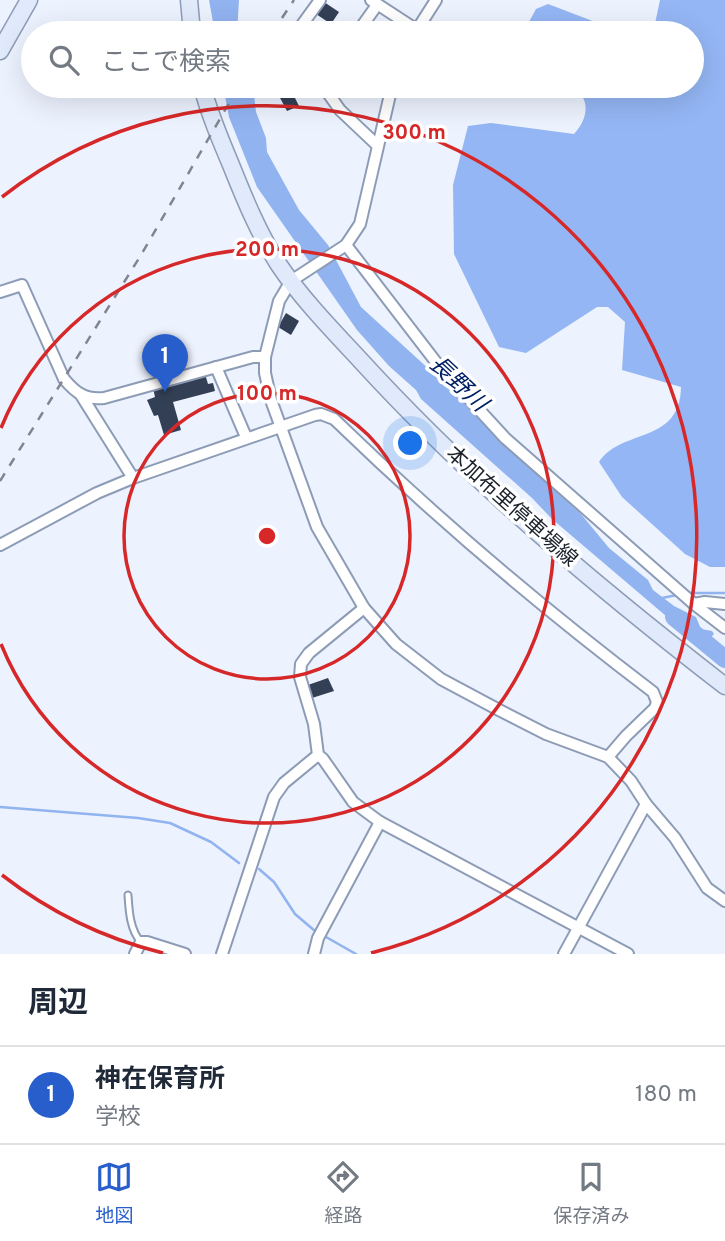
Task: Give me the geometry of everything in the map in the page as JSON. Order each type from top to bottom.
[{"type":"main road","points":[[0,51],[29,0]]},
{"type":"main road","points":[[189,0],[191,21]]},
{"type":"main road","name":"本加布里停車場線","points":[[206,98],[214,126],[246,204],[291,281],[397,400],[464,464],[602,587],[725,686]]},
{"type":"street","points":[[305,21],[320,0]]},
{"type":"street","points":[[423,21],[436,0]]},
{"type":"street","points":[[363,21],[374,2],[401,21]]},
{"type":"street","points":[[332,98],[340,110],[377,145]]},
{"type":"street","points":[[389,98],[360,224],[346,245],[291,281],[279,301],[265,357],[265,373],[271,400],[317,527],[364,608],[396,644],[441,679],[546,734],[608,757],[631,781],[646,804],[675,838],[707,887],[725,901]]},
{"type":"street","points":[[346,245],[439,366],[505,438],[725,628]]},
{"type":"street","points":[[0,292],[22,285],[64,379],[81,395],[132,478]]},
{"type":"street","points":[[81,395],[89,399],[104,398],[253,357],[265,357]]},
{"type":"street","points":[[216,367],[246,438]]},
{"type":"street","points":[[0,545],[97,493],[132,478],[280,425],[314,415],[330,417],[402,486],[506,577],[653,692],[657,702],[655,708],[608,757]]},
{"type":"street","points":[[694,604],[725,604]]},
{"type":"street","points":[[364,608],[309,653],[301,664],[300,677],[314,724],[318,755],[353,802],[380,822],[628,954]]},
{"type":"street","points":[[222,954],[274,797],[284,783],[318,755]]},
{"type":"street","points":[[564,954],[646,804]]},
{"type":"street","points":[[314,954],[318,938],[380,822]]},
{"type":"street","points":[[135,954],[141,942],[185,954]]},
{"type":"lane","points":[[128,895],[132,926],[141,942]]},
{"type":"shaded area","points":[[209,0],[239,0],[238,21],[213,21]]},
{"type":"shaded area","points":[[660,0],[725,0],[725,567],[710,567],[685,554],[622,497],[599,462],[609,451],[621,444],[660,427],[671,418],[678,405],[681,387],[622,370],[625,322],[608,307],[597,307],[526,353],[499,347],[454,254],[453,185],[468,126],[491,123],[574,134],[585,115],[583,98],[704,98],[704,21],[656,21]]},
{"type":"shaded area","points":[[548,4],[593,21],[530,21],[536,9]]},
{"type":"shaded area","points":[[225,98],[254,98],[256,112],[266,138],[267,152],[299,210],[328,245],[361,307],[581,514],[609,548],[648,580],[653,590],[674,606],[696,617],[701,629],[712,631],[714,634],[707,641],[697,632],[686,633],[552,519],[421,399],[416,390],[389,366],[357,330],[257,187],[229,117]]},
{"type":"building","points":[[324,2],[339,12],[333,21],[326,21],[316,14]]},
{"type":"building","points":[[280,98],[295,98],[299,106],[287,111]]},
{"type":"building","points":[[286,313],[299,321],[291,335],[278,327]]},
{"type":"building","points":[[205,374],[208,384],[213,383],[215,391],[173,402],[181,430],[164,435],[158,415],[154,416],[147,400],[155,397],[153,388]]},
{"type":"building","points":[[328,678],[334,691],[312,698],[308,685]]},
{"type":"waterway","points":[[686,593],[725,593]]},
{"type":"waterway","points":[[662,598],[677,595]]},
{"type":"waterway","name":"長野川","points":[[674,617],[725,659]]},
{"type":"waterway","points":[[0,807],[170,823],[211,842],[239,863]]},
{"type":"waterway","points":[[259,869],[274,882],[295,914],[315,931]]},
{"type":"waterway","points":[[326,937],[356,954]]},
{"type":"railway","points":[[280,21],[294,0]]},
{"type":"railway","points":[[0,481],[141,255],[232,98]]},
{"type":"place","name":"神在保育所","points":[[165,392]]}]
